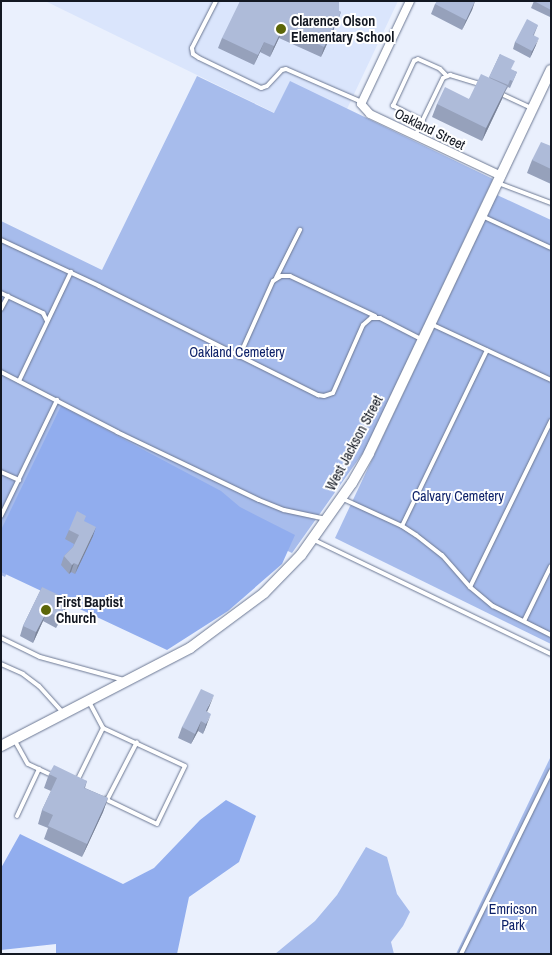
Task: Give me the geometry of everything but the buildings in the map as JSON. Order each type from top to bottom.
[{"type":"street","points":[[364,98],[410,1]]},
{"type":"street","name":"West Jackson Street","points":[[1,746],[190,648],[264,593],[312,540],[342,498],[368,453],[551,70]]},
{"type":"street","name":"Oakland Street","points":[[364,98],[370,114],[499,180]]},
{"type":"lane","points":[[216,1],[192,48],[193,54],[199,58],[261,88],[267,86],[282,70],[286,69],[364,98]]},
{"type":"lane","points":[[423,121],[393,106],[414,61],[418,59],[440,69],[447,76]]},
{"type":"lane","points":[[416,136],[443,78],[450,75],[480,85]]},
{"type":"lane","points":[[498,93],[532,109]]},
{"type":"lane","points":[[499,180],[551,203]]},
{"type":"lane","points":[[482,216],[551,248]]},
{"type":"lane","points":[[239,357],[300,230]]},
{"type":"lane","points":[[1,240],[71,272],[318,395],[329,396],[336,388],[363,325],[371,318],[380,318]]},
{"type":"lane","points":[[19,381],[71,272]]},
{"type":"lane","points":[[276,278],[290,276],[421,339]]},
{"type":"lane","points":[[1,294],[43,313],[47,322]]},
{"type":"lane","points":[[1,309],[8,296]]},
{"type":"lane","points":[[429,323],[551,380]]},
{"type":"lane","points":[[402,526],[488,350]]},
{"type":"lane","points":[[1,372],[117,432],[259,500],[284,510],[327,519]]},
{"type":"lane","points":[[1,516],[57,400]]},
{"type":"lane","points":[[470,587],[551,421]]},
{"type":"lane","points":[[1,472],[19,480]]},
{"type":"lane","points":[[342,498],[402,526],[442,555],[470,587],[493,606],[551,635]]},
{"type":"lane","points":[[312,540],[551,654]]},
{"type":"lane","points":[[524,622],[551,566]]},
{"type":"lane","points":[[1,638],[40,657],[127,680]]},
{"type":"lane","points":[[1,664],[23,674],[39,686],[63,714]]},
{"type":"lane","points":[[88,700],[103,728],[185,766],[157,824],[100,796]]},
{"type":"lane","points":[[76,785],[103,728]]},
{"type":"lane","points":[[14,739],[28,764],[58,777]]},
{"type":"lane","points":[[107,800],[136,742]]},
{"type":"lane","points":[[17,816],[39,769]]},
{"type":"lane","points":[[460,954],[551,771]]},
{"type":"shaded area","points":[[45,1],[398,1],[347,109],[290,82],[275,113]]},
{"type":"shaded area","points":[[61,406],[221,491],[240,507],[295,535],[282,564],[228,611],[167,650],[1,572],[1,530]]},
{"type":"shaded area","points":[[226,800],[256,816],[239,862],[189,897],[177,954],[56,954],[56,944],[1,950],[1,868],[20,834],[123,884],[154,868],[200,820]]},
{"type":"green space","name":"Oakland Cemetery","points":[[197,76],[274,113],[290,81],[493,179],[365,450],[292,553],[69,445],[5,577],[1,575],[1,221],[102,270]]},
{"type":"green space","name":"Calvary Cemetery","points":[[497,195],[551,220],[551,644],[335,538]]},
{"type":"green space","name":"Emricson Park","points":[[551,756],[551,954],[456,954]]},
{"type":"green space","points":[[366,847],[387,857],[397,894],[410,912],[403,926],[391,942],[394,954],[275,954],[315,921],[337,895]]},
{"type":"place","name":"Clarence Olson Elementary School","points":[[281,29]]},
{"type":"place","name":"First Baptist Church","points":[[46,610]]}]
